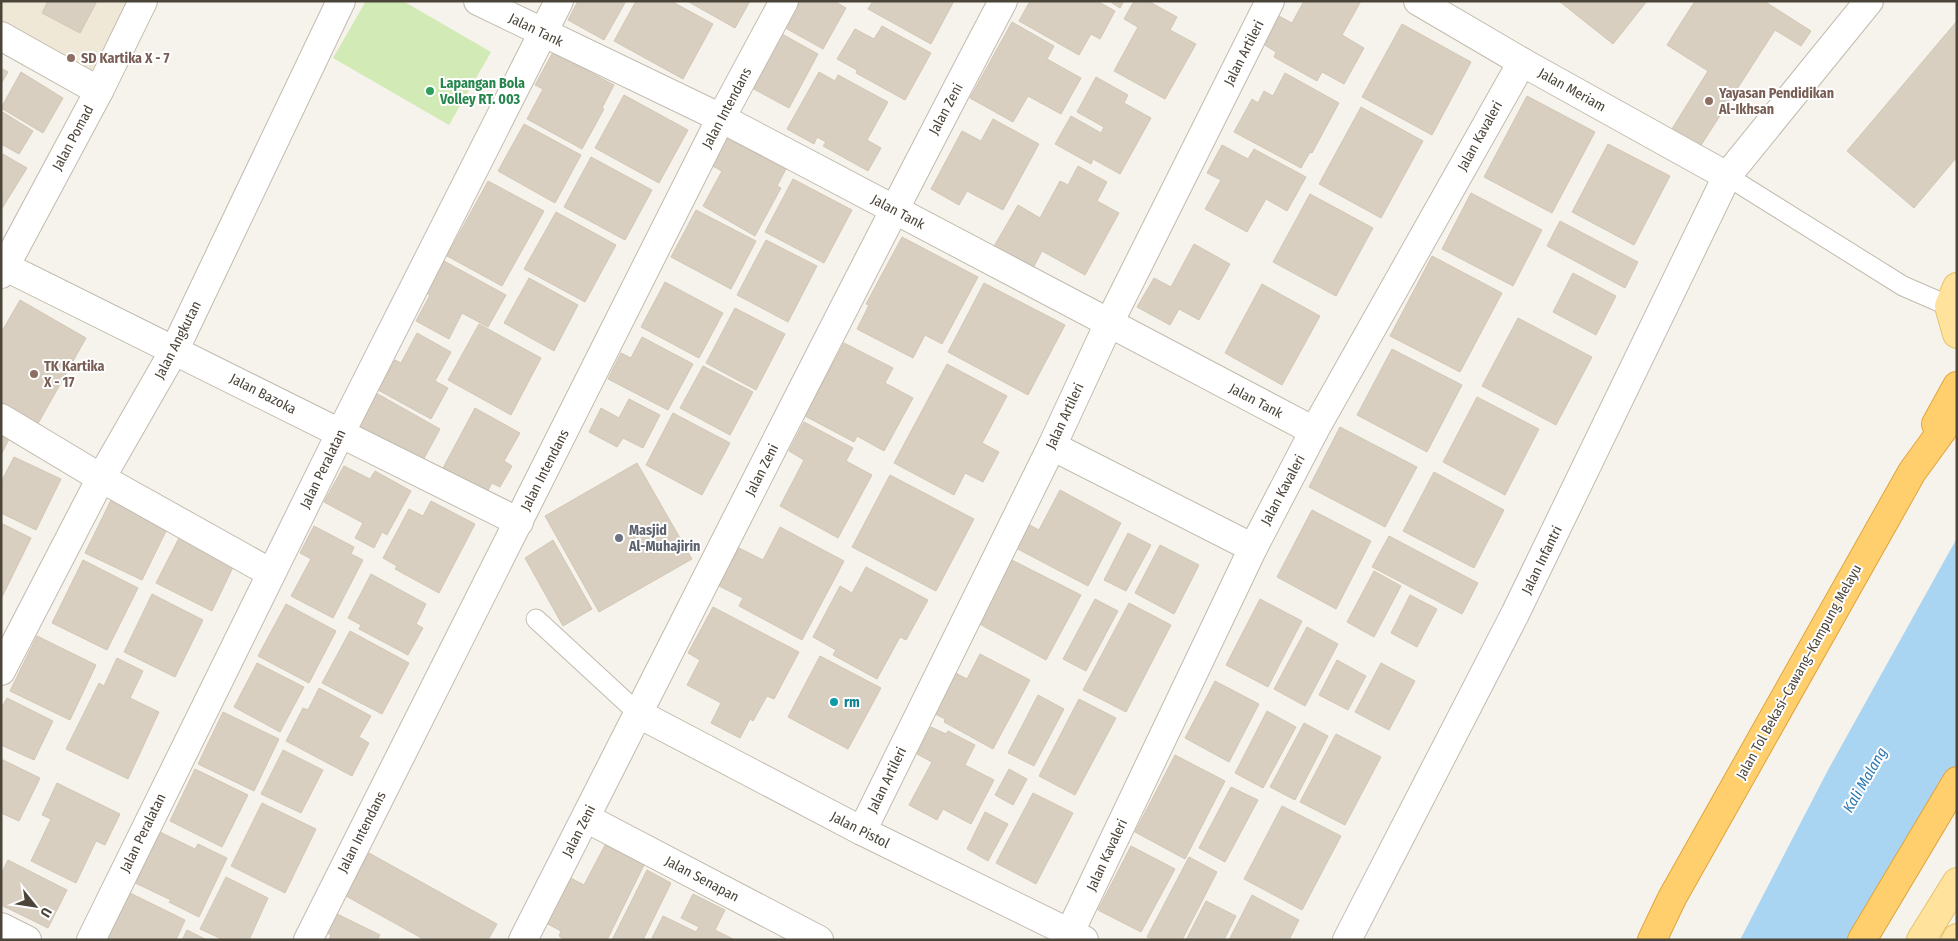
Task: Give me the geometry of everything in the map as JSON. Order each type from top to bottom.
[{"type":"highway","points":[[1912,472],[1913,466],[1957,386]]},
{"type":"highway","name":"Jalan Tol Bekasi–Cawang–Kampung Melayu","points":[[1652,940],[1672,898],[1912,472],[1957,410]]},
{"type":"highway","points":[[1862,940],[1957,782]]},
{"type":"main road","points":[[1953,297],[1957,334]]},
{"type":"main road","points":[[1921,940],[1957,882]]},
{"type":"street","name":"Jalan Pomad","points":[[4,270],[99,90],[143,1]]},
{"type":"street","name":"Jalan Angkutan","points":[[1,671],[101,478],[175,349],[341,1]]},
{"type":"street","name":"Jalan Tank","points":[[478,1],[721,118],[1314,431]]},
{"type":"street","name":"Jalan Peralatan","points":[[91,940],[340,434],[559,1]]},
{"type":"street","name":"Jalan Intendans","points":[[308,940],[520,522],[721,118],[784,1]]},
{"type":"street","name":"Jalan Zeni","points":[[523,940],[893,209],[1003,1]]},
{"type":"street","name":"Jalan Artileri","points":[[862,831],[1052,446],[1109,323],[1270,1]]},
{"type":"street","name":"Jalan Meriam","points":[[1418,1],[1522,62],[1727,176]]},
{"type":"street","name":"Jalan Infantri","points":[[1347,940],[1516,614],[1727,176],[1869,1]]},
{"type":"street","points":[[1,36],[99,90]]},
{"type":"street","name":"Jalan Kavaleri","points":[[1077,936],[1253,548],[1314,431],[1522,62]]},
{"type":"street","name":"Jalan Bazoka","points":[[4,270],[175,349],[340,434],[520,522]]},
{"type":"street","points":[[1,418],[101,478],[271,574]]},
{"type":"street","points":[[1052,446],[1253,548]]},
{"type":"street","name":"Jalan Pistol","points":[[639,714],[862,831],[1077,936]]},
{"type":"street","name":"Jalan Senapan","points":[[586,818],[808,937]]},
{"type":"street","points":[[1,927],[28,940]]},
{"type":"lane","points":[[1727,176],[1904,286],[1953,297]]},
{"type":"lane","points":[[536,619],[639,714]]},
{"type":"shaded area","name":"SD Kartika X - 7","points":[[1,1],[127,1],[87,80],[1,37]]},
{"type":"green space","name":"Lapangan Bola Volley RT. 003","points":[[366,1],[403,1],[491,52],[449,125],[333,58]]},
{"type":"water","name":"Kali Malang","points":[[1957,538],[1957,782],[1862,940],[1740,940],[1828,770]]},
{"type":"building","points":[[48,1],[97,1],[80,33],[42,13]]},
{"type":"building","points":[[578,1],[626,1],[604,40],[568,20]]},
{"type":"building","points":[[636,1],[671,1],[713,24],[683,79],[614,41]]},
{"type":"building","points":[[687,1],[750,1],[735,28]]},
{"type":"building","points":[[793,1],[834,1],[846,8],[823,49],[780,25]]},
{"type":"building","points":[[873,1],[954,1],[931,44],[868,9]]},
{"type":"building","points":[[1030,1],[1097,1],[1115,11],[1100,39],[1091,34],[1079,55],[1019,21]]},
{"type":"building","points":[[1109,1],[1124,1],[1120,8]]},
{"type":"building","points":[[1134,1],[1148,1],[1177,17],[1170,30],[1196,44],[1165,99],[1114,71],[1138,27],[1124,19]]},
{"type":"building","points":[[1304,1],[1361,1],[1342,35],[1364,48],[1344,84],[1322,72],[1317,81],[1274,57],[1276,52],[1263,44],[1279,16],[1292,23]]},
{"type":"building","points":[[1559,1],[1647,1],[1613,44]]},
{"type":"building","name":"Yayasan Pendidikan Al-Ikhsan","points":[[1695,1],[1764,1],[1811,31],[1801,46],[1775,30],[1698,150],[1670,132],[1708,71],[1667,45]]},
{"type":"building","points":[[1957,21],[1957,157],[1914,208],[1847,151]]},
{"type":"building","points":[[1012,22],[1054,46],[1047,59],[1081,78],[1061,114],[1028,96],[1013,122],[970,98]]},
{"type":"building","points":[[1402,24],[1471,62],[1432,135],[1362,97]]},
{"type":"building","points":[[882,26],[931,53],[905,100],[856,73],[857,70],[837,59],[855,29],[874,39]]},
{"type":"building","points":[[780,33],[818,54],[789,108],[750,87]]},
{"type":"building","points":[[553,52],[614,85],[602,108],[604,109],[582,149],[527,119],[543,89],[535,85]]},
{"type":"building","points":[[1,68],[8,72],[1,84]]},
{"type":"building","points":[[21,72],[63,98],[43,133],[1,108]]},
{"type":"building","points":[[819,72],[835,81],[838,75],[888,102],[867,140],[881,148],[868,171],[823,146],[826,142],[817,137],[814,144],[787,129]]},
{"type":"building","points":[[1285,73],[1339,103],[1312,153],[1310,152],[1301,168],[1234,132],[1252,99],[1258,103],[1264,91],[1273,96]]},
{"type":"building","points":[[1096,77],[1128,95],[1124,103],[1151,118],[1120,174],[1093,159],[1091,164],[1055,144],[1071,116],[1101,133],[1104,127],[1077,112]]},
{"type":"building","points":[[624,95],[688,130],[659,183],[595,148]]},
{"type":"building","points":[[1527,96],[1595,132],[1552,213],[1484,177]]},
{"type":"building","points":[[1361,107],[1423,141],[1381,218],[1319,184]]},
{"type":"building","points":[[1,111],[33,131],[19,154],[1,144]]},
{"type":"building","points":[[993,119],[1039,144],[1003,210],[967,191],[959,205],[931,189],[962,131],[981,141]]},
{"type":"building","points":[[524,124],[581,155],[555,203],[498,171]]},
{"type":"building","points":[[722,136],[786,169],[777,186],[781,188],[755,236],[703,206],[722,171],[707,163]]},
{"type":"building","points":[[1608,144],[1670,176],[1634,245],[1572,212]]},
{"type":"building","points":[[1222,145],[1248,159],[1254,149],[1306,177],[1287,211],[1266,199],[1247,232],[1205,209],[1221,180],[1207,173]]},
{"type":"building","points":[[1,153],[27,168],[1,210]]},
{"type":"building","points":[[591,157],[652,190],[625,240],[564,207]]},
{"type":"building","points":[[1078,166],[1107,182],[1097,201],[1119,213],[1085,275],[1042,251],[1032,270],[993,248],[1018,205],[1040,218],[1060,181],[1068,185]]},
{"type":"building","points":[[793,179],[852,210],[824,263],[765,232]]},
{"type":"building","points":[[488,181],[544,211],[502,286],[447,256]]},
{"type":"building","points":[[1471,193],[1542,230],[1513,286],[1442,249]]},
{"type":"building","points":[[1310,194],[1373,228],[1336,296],[1273,262]]},
{"type":"building","points":[[696,210],[756,241],[731,289],[671,257]]},
{"type":"building","points":[[556,212],[616,245],[585,302],[524,269]]},
{"type":"building","points":[[1560,221],[1638,262],[1625,288],[1547,246]]},
{"type":"building","points":[[902,237],[978,277],[942,344],[925,335],[913,358],[857,329],[869,305],[866,304]]},
{"type":"building","points":[[766,240],[817,266],[788,322],[737,295]]},
{"type":"building","points":[[1194,244],[1230,264],[1199,320],[1179,309],[1170,325],[1137,307],[1154,278],[1171,287]]},
{"type":"building","points":[[1432,256],[1502,293],[1460,372],[1390,336]]},
{"type":"building","points":[[444,261],[506,295],[488,327],[462,313],[449,339],[416,321],[430,295],[426,293]]},
{"type":"building","points":[[1573,273],[1616,296],[1596,335],[1553,312]]},
{"type":"building","points":[[529,278],[578,305],[554,351],[504,323]]},
{"type":"building","points":[[665,282],[723,313],[699,358],[641,327]]},
{"type":"building","points":[[984,283],[1065,325],[1028,395],[948,352]]},
{"type":"building","points":[[1262,284],[1320,316],[1282,385],[1225,353]]},
{"type":"building","name":"TK Kartika X - 17","points":[[20,300],[86,338],[35,429],[1,410],[1,333]]},
{"type":"building","points":[[735,308],[785,334],[756,390],[706,363]]},
{"type":"building","points":[[1518,318],[1592,357],[1556,425],[1482,386]]},
{"type":"building","points":[[479,324],[541,358],[511,415],[448,380]]},
{"type":"building","points":[[417,333],[451,352],[435,381],[448,388],[431,419],[378,390],[395,360],[401,363]]},
{"type":"building","points":[[642,337],[693,364],[668,410],[608,379],[621,353],[631,358]]},
{"type":"building","points":[[844,343],[893,368],[885,383],[913,398],[884,451],[857,436],[854,442],[805,416]]},
{"type":"building","points":[[1392,349],[1462,385],[1427,452],[1357,415]]},
{"type":"building","points":[[947,364],[1007,396],[982,443],[999,452],[983,482],[965,473],[954,495],[894,463]]},
{"type":"building","points":[[703,366],[753,392],[730,435],[680,408]]},
{"type":"building","points":[[376,393],[440,429],[421,464],[357,428]]},
{"type":"building","points":[[1477,397],[1539,429],[1505,495],[1443,462]]},
{"type":"building","points":[[629,399],[660,415],[643,448],[623,438],[617,447],[589,432],[601,408],[619,418]]},
{"type":"building","points":[[475,408],[520,433],[504,461],[512,466],[500,487],[492,483],[487,492],[443,468]]},
{"type":"building","points":[[673,413],[730,443],[702,495],[646,465]]},
{"type":"building","points":[[804,422],[853,448],[846,461],[872,475],[838,538],[780,506],[804,460],[789,451]]},
{"type":"building","points":[[1340,427],[1417,467],[1385,527],[1309,487]]},
{"type":"building","points":[[1,436],[9,439],[1,455]]},
{"type":"building","points":[[14,457],[61,479],[36,530],[1,513],[1,482]]},
{"type":"building","name":"Masjid Al-Muhajirin","points":[[637,463],[692,559],[599,612],[545,516]]},
{"type":"building","points":[[344,466],[370,479],[375,471],[411,491],[387,535],[382,532],[374,548],[355,538],[363,523],[324,502]]},
{"type":"building","points":[[1434,472],[1504,510],[1474,568],[1403,531]]},
{"type":"building","points":[[890,475],[974,519],[936,591],[852,547]]},
{"type":"building","points":[[1060,490],[1121,523],[1088,586],[1012,546],[1024,522],[1039,530]]},
{"type":"building","points":[[111,500],[168,527],[142,580],[85,553]]},
{"type":"building","points":[[431,501],[475,524],[439,593],[395,569],[397,566],[383,558],[409,509],[423,516]]},
{"type":"building","points":[[1312,510],[1371,541],[1336,609],[1277,577]]},
{"type":"building","points":[[1,523],[31,538],[1,599]]},
{"type":"building","points":[[314,526],[354,547],[351,554],[363,560],[333,618],[291,596],[311,559],[300,553]]},
{"type":"building","points":[[780,527],[844,561],[802,640],[739,606],[743,598],[719,586],[739,548],[763,560]]},
{"type":"building","points":[[1128,533],[1151,545],[1126,591],[1104,580]]},
{"type":"building","points":[[181,534],[236,561],[212,611],[156,583]]},
{"type":"building","points":[[1389,536],[1478,583],[1462,614],[1372,567]]},
{"type":"building","points":[[553,540],[592,609],[563,626],[525,558]]},
{"type":"building","points":[[1160,545],[1199,565],[1174,614],[1135,593]]},
{"type":"building","points":[[1008,558],[1081,595],[1046,660],[974,621]]},
{"type":"building","points":[[83,560],[138,588],[107,650],[52,623]]},
{"type":"building","points":[[866,567],[928,600],[906,640],[900,637],[877,679],[833,655],[836,650],[813,637],[840,586],[852,593]]},
{"type":"building","points":[[1374,571],[1401,586],[1374,637],[1347,622]]},
{"type":"building","points":[[371,574],[426,604],[416,624],[423,628],[408,655],[359,629],[361,625],[348,618]]},
{"type":"building","points":[[152,594],[203,620],[175,677],[124,652]]},
{"type":"building","points":[[1410,595],[1437,609],[1417,647],[1391,633]]},
{"type":"building","points":[[1095,599],[1118,611],[1086,671],[1063,659]]},
{"type":"building","points":[[1260,599],[1302,621],[1268,687],[1226,665]]},
{"type":"building","points":[[1129,603],[1171,625],[1126,712],[1083,690]]},
{"type":"building","points":[[286,604],[336,631],[309,683],[258,656]]},
{"type":"building","points":[[713,607],[799,652],[774,699],[767,696],[753,721],[750,719],[740,738],[711,723],[721,703],[687,685],[700,660],[688,653]]},
{"type":"building","points":[[1307,627],[1338,644],[1305,706],[1274,689]]},
{"type":"building","points":[[350,631],[409,663],[382,714],[322,683]]},
{"type":"building","points":[[37,636],[96,665],[70,720],[10,691]]},
{"type":"building","points":[[980,654],[1030,680],[993,749],[944,722],[945,719],[927,710],[948,669],[967,679]]},
{"type":"building","name":"rm","points":[[820,656],[881,688],[848,749],[788,717]]},
{"type":"building","points":[[117,658],[143,671],[130,698],[159,712],[128,779],[66,749],[99,683],[104,686]]},
{"type":"building","points":[[1337,660],[1366,676],[1348,710],[1319,695]]},
{"type":"building","points":[[257,663],[304,687],[280,732],[234,707]]},
{"type":"building","points":[[1381,663],[1415,681],[1389,730],[1355,712]]},
{"type":"building","points":[[1215,681],[1259,704],[1229,762],[1185,738]]},
{"type":"building","points":[[319,688],[371,716],[359,737],[369,743],[352,776],[286,741],[303,708],[308,710]]},
{"type":"building","points":[[1038,695],[1064,709],[1034,766],[1008,753]]},
{"type":"building","points":[[7,698],[53,721],[34,760],[1,745],[1,709]]},
{"type":"building","points":[[1079,699],[1116,718],[1075,795],[1039,776]]},
{"type":"building","points":[[1267,711],[1296,727],[1263,788],[1235,773]]},
{"type":"building","points":[[223,712],[279,739],[254,791],[198,764]]},
{"type":"building","points":[[1304,723],[1328,736],[1295,800],[1270,787]]},
{"type":"building","points":[[931,727],[946,734],[948,731],[975,745],[965,765],[994,780],[971,824],[943,809],[937,820],[909,805],[932,762],[917,754]]},
{"type":"building","points":[[1336,734],[1381,757],[1345,825],[1300,802]]},
{"type":"building","points":[[283,750],[323,770],[301,813],[261,794]]},
{"type":"building","points":[[1175,755],[1225,781],[1185,859],[1135,832]]},
{"type":"building","points":[[1,759],[40,778],[19,821],[1,813]]},
{"type":"building","points":[[195,769],[248,795],[222,847],[170,821]]},
{"type":"building","points":[[1009,769],[1027,779],[1013,805],[995,795]]},
{"type":"building","points":[[57,783],[120,814],[105,845],[96,841],[76,883],[31,861],[51,819],[42,815]]},
{"type":"building","points":[[1231,787],[1258,800],[1225,862],[1199,848]]},
{"type":"building","points":[[1033,793],[1073,813],[1036,884],[996,863]]},
{"type":"building","points":[[262,803],[316,829],[285,893],[231,866]]},
{"type":"building","points":[[1282,806],[1341,836],[1302,910],[1244,879]]},
{"type":"building","points":[[985,812],[1008,824],[988,861],[967,849]]},
{"type":"building","points":[[158,831],[195,849],[198,844],[227,858],[199,917],[169,902],[171,900],[133,882]]},
{"type":"building","points":[[605,845],[644,865],[607,940],[566,940],[559,936],[561,931],[544,922],[567,876],[584,885]]},
{"type":"building","points":[[1131,846],[1175,869],[1141,932],[1098,910]]},
{"type":"building","points":[[369,853],[497,924],[488,940],[425,940],[346,896]]},
{"type":"building","points":[[1189,857],[1217,872],[1182,940],[1154,940],[1147,937]]},
{"type":"building","points":[[8,860],[67,890],[48,928],[1,905],[1,874]]},
{"type":"building","points":[[647,870],[671,883],[643,940],[612,940]]},
{"type":"building","points":[[226,877],[268,898],[249,940],[224,940],[200,929]]},
{"type":"building","points":[[126,891],[185,920],[176,940],[102,940]]},
{"type":"building","points":[[693,894],[725,910],[715,930],[735,940],[651,940],[663,916],[696,932],[699,927],[681,918]]},
{"type":"building","points":[[1252,895],[1299,920],[1289,940],[1229,940]]},
{"type":"building","points":[[1206,901],[1236,916],[1224,940],[1186,940]]},
{"type":"building","points":[[329,910],[380,935],[377,940],[329,940],[331,935],[320,929]]},
{"type":"building","points":[[187,930],[207,940],[182,940]]},
{"type":"place","name":"SD Kartika X - 7","points":[[71,58]]},
{"type":"place","name":"Lapangan Bola Volley RT. 003","points":[[430,91]]},
{"type":"place","name":"Yayasan Pendidikan Al-Ikhsan","points":[[1709,101]]},
{"type":"place","name":"TK Kartika X - 17","points":[[34,374]]},
{"type":"place","name":"Masjid Al-Muhajirin","points":[[619,538]]},
{"type":"place","name":"rm","points":[[834,702]]}]
